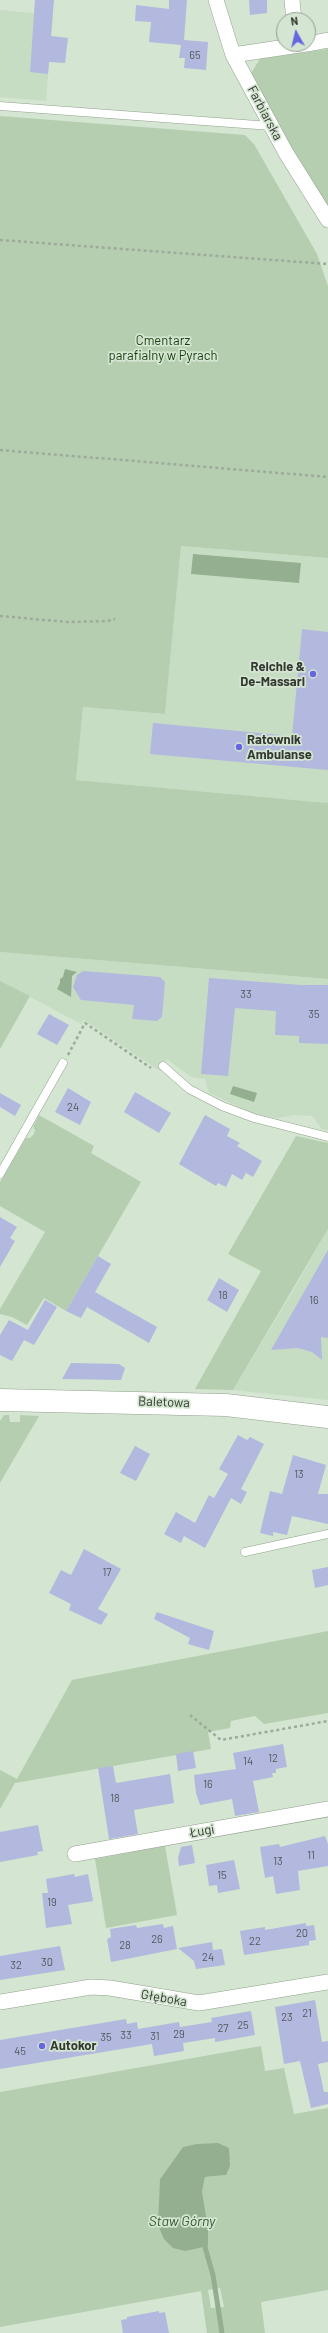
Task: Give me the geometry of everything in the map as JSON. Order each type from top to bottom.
[{"type":"street","name":"Farbiarska","points":[[216,0],[233,55],[271,126],[328,220]]},
{"type":"street","points":[[292,0],[293,12]]},
{"type":"street","points":[[316,42],[328,40]]},
{"type":"street","points":[[233,55],[276,48]]},
{"type":"street","name":"Baletowa","points":[[0,1400],[226,1405],[328,1417]]},
{"type":"street","name":"Ługi","points":[[76,1854],[328,1809]]},
{"type":"street","name":"Głęboka","points":[[0,2002],[90,1987],[110,1988],[199,2003],[328,1982]]},
{"type":"lane","points":[[0,106],[271,126]]},
{"type":"lane","points":[[0,1174],[64,1063]]},
{"type":"lane","points":[[163,1066],[189,1089],[222,1106],[254,1118],[328,1137]]},
{"type":"lane","points":[[245,1552],[328,1534]]},
{"type":"path","points":[[0,240],[328,264]]},
{"type":"path","points":[[0,450],[328,477]]},
{"type":"path","points":[[0,616],[68,622],[108,622],[115,619]]},
{"type":"path","points":[[64,1063],[85,1023],[168,1080],[172,1073]]},
{"type":"path","points":[[190,1715],[221,1740],[328,1721]]},
{"type":"shaded area","points":[[0,10],[53,15],[46,101],[0,97]]},
{"type":"shaded area","points":[[181,546],[328,558],[328,803],[76,780],[83,707],[165,714]]},
{"type":"shaded area","points":[[0,952],[328,979],[328,1130],[322,1129],[312,1116],[295,1115],[277,1118],[254,1114],[209,1093],[205,1079],[191,1077],[167,1059],[160,1071],[84,1020],[81,1024],[0,981]]},
{"type":"shaded area","points":[[328,1229],[328,1400],[233,1390],[294,1289]]},
{"type":"green space","points":[[328,49],[328,206],[274,119],[251,73],[260,59],[316,52]]},
{"type":"green space","name":"Cmentarz parafialny w Pyrach","points":[[0,116],[245,135],[254,144],[317,254],[328,286],[328,558],[181,546],[165,714],[83,707],[76,780],[328,803],[328,979],[0,952]]},
{"type":"green space","points":[[0,981],[30,996],[0,1049]]},
{"type":"green space","points":[[39,1115],[94,1146],[91,1153],[141,1182],[66,1311],[44,1298],[27,1325],[12,1317],[0,1314],[0,1309],[45,1232],[0,1206],[0,1182],[26,1138],[30,1138],[34,1134],[35,1130],[33,1127]]},
{"type":"green space","points":[[296,1136],[328,1143],[328,1229],[233,1390],[195,1389],[261,1271],[228,1254]]},
{"type":"green space","points":[[4,1415],[9,1415],[10,1422],[20,1422],[20,1415],[39,1416],[0,1483],[0,1421]]},
{"type":"green space","points":[[328,1631],[328,1713],[264,1724],[255,1716],[231,1721],[230,1728],[208,1732],[211,1749],[15,1783],[0,1809],[0,1770],[17,1779],[72,1680]]},
{"type":"green space","points":[[165,1846],[177,1915],[106,1928],[95,1859]]},
{"type":"green space","points":[[261,2046],[265,2071],[284,2068],[294,2114],[328,2108],[328,2290],[261,2302],[265,2333],[207,2333],[201,2291],[0,2327],[0,2092]],"holes":[[[183,2147],[226,2175],[205,2177],[202,2192],[160,2179]],[[220,2288],[224,2307],[211,2308],[208,2290]]]},
{"type":"water","points":[[193,554],[301,563],[299,583],[191,574]]},
{"type":"water","points":[[65,969],[77,972],[72,976],[71,997],[57,989]]},
{"type":"water","points":[[233,1086],[257,1093],[254,1102],[230,1094]]},
{"type":"water","name":"Staw Górny","points":[[218,2143],[229,2148],[230,2166],[226,2175],[205,2177],[202,2192],[208,2228],[208,2246],[185,2251],[173,2248],[164,2239],[158,2225],[160,2179],[183,2147],[197,2144]]},
{"type":"building","points":[[35,0],[54,0],[51,36],[68,38],[65,63],[49,62],[48,74],[30,72]]},
{"type":"building","points":[[169,0],[187,0],[184,40],[208,42],[206,70],[184,68],[185,58],[179,58],[181,45],[149,42],[151,22],[135,21],[136,5],[169,9]]},
{"type":"building","points":[[249,0],[267,0],[267,13],[250,15]]},
{"type":"building","name":"Ratownik Ambulanse","points":[[302,629],[328,632],[328,770],[150,754],[153,723],[292,736]]},
{"type":"building","points":[[83,971],[160,977],[165,982],[162,1017],[157,1021],[132,1019],[134,1005],[81,1000],[73,987],[77,975]]},
{"type":"building","points":[[209,978],[301,985],[328,985],[328,1044],[299,1043],[299,1036],[275,1035],[276,1011],[235,1008],[228,1076],[201,1074]]},
{"type":"building","points":[[49,1014],[69,1025],[57,1045],[37,1034]]},
{"type":"building","points":[[68,1088],[91,1102],[80,1125],[55,1112]]},
{"type":"building","points":[[135,1092],[171,1113],[159,1133],[124,1112]]},
{"type":"building","points":[[0,1093],[21,1105],[15,1116],[0,1107]]},
{"type":"building","points":[[205,1115],[230,1129],[227,1136],[240,1143],[237,1146],[262,1161],[253,1177],[246,1173],[242,1180],[232,1174],[226,1187],[218,1183],[216,1186],[179,1164]]},
{"type":"building","points":[[0,1217],[17,1227],[10,1238],[15,1241],[0,1267]]},
{"type":"building","points":[[328,1250],[328,1338],[321,1337],[322,1360],[312,1352],[298,1348],[271,1350]]},
{"type":"building","points":[[98,1256],[111,1264],[95,1292],[157,1327],[149,1343],[87,1307],[81,1318],[66,1311]]},
{"type":"building","points":[[219,1278],[239,1290],[227,1312],[207,1300]]},
{"type":"building","points":[[45,1300],[57,1307],[34,1345],[24,1340],[12,1361],[0,1355],[0,1335],[9,1320],[28,1330]]},
{"type":"building","points":[[71,1363],[119,1364],[125,1368],[121,1380],[62,1379]]},
{"type":"building","points":[[238,1435],[247,1440],[250,1437],[264,1444],[241,1489],[247,1492],[241,1504],[231,1498],[205,1548],[184,1536],[181,1543],[164,1534],[176,1512],[195,1523],[209,1495],[214,1498],[228,1474],[219,1469]]},
{"type":"building","points":[[135,1446],[150,1454],[136,1481],[120,1473]]},
{"type":"building","points":[[293,1455],[326,1465],[318,1494],[328,1494],[328,1524],[292,1516],[287,1535],[273,1532],[273,1536],[260,1533],[270,1491],[282,1494]]},
{"type":"building","points":[[84,1549],[121,1569],[98,1609],[108,1614],[101,1625],[69,1610],[71,1604],[49,1593],[61,1570],[71,1575]]},
{"type":"building","points":[[328,1567],[328,1585],[315,1588],[312,1570]]},
{"type":"building","points":[[157,1612],[214,1631],[209,1650],[188,1644],[190,1638],[154,1619]]},
{"type":"building","points":[[283,1744],[287,1767],[276,1769],[276,1773],[272,1773],[273,1777],[253,1781],[259,1812],[235,1816],[232,1799],[200,1805],[196,1793],[194,1775],[236,1769],[233,1753]]},
{"type":"building","points":[[193,1751],[196,1768],[178,1771],[176,1754]]},
{"type":"building","points":[[113,1766],[116,1783],[170,1774],[174,1803],[134,1810],[138,1834],[109,1839],[98,1768]]},
{"type":"building","points":[[38,1825],[43,1851],[37,1852],[38,1855],[0,1862],[0,1832]]},
{"type":"building","points":[[325,1836],[328,1844],[328,1866],[298,1871],[300,1890],[276,1894],[273,1876],[265,1878],[260,1847],[279,1844],[280,1847]]},
{"type":"building","points":[[192,1845],[195,1863],[179,1866],[178,1858],[181,1847]]},
{"type":"building","points":[[234,1860],[240,1889],[218,1893],[217,1885],[209,1886],[206,1865]]},
{"type":"building","points":[[74,1874],[75,1877],[88,1874],[93,1901],[68,1905],[72,1924],[46,1928],[42,1893],[48,1893],[46,1879]]},
{"type":"building","points":[[306,1923],[306,1926],[314,1925],[316,1940],[309,1941],[309,1945],[244,1955],[240,1931],[265,1927],[265,1930]]},
{"type":"building","points":[[163,1924],[164,1928],[173,1926],[177,1949],[111,1962],[107,1939],[111,1937],[110,1929],[136,1925],[137,1928]]},
{"type":"building","points":[[212,1942],[213,1950],[222,1949],[225,1965],[196,1969],[194,1961],[178,1948]]},
{"type":"building","points":[[60,1946],[65,1970],[0,1980],[0,1956]]},
{"type":"building","points":[[315,2000],[322,2042],[328,2041],[328,2062],[318,2064],[324,2092],[328,2092],[328,2104],[311,2108],[300,2061],[284,2064],[275,2007]]},
{"type":"building","points":[[251,2011],[255,2035],[215,2042],[215,2038],[183,2043],[184,2051],[154,2056],[152,2044],[0,2069],[0,2040],[126,2019],[127,2024],[137,2022],[138,2029],[179,2022],[180,2027],[212,2022],[211,2018]]},
{"type":"building","points":[[159,2311],[159,2313],[165,2312],[169,2333],[123,2333],[121,2320],[127,2319],[127,2317]]},
{"type":"waterway","points":[[205,2247],[213,2275],[222,2333]]},
{"type":"place","name":"Reichle & De-Massari","points":[[313,674]]},
{"type":"place","name":"Ratownik Ambulanse","points":[[239,747]]},
{"type":"place","name":"Autokor","points":[[42,2046]]}]
